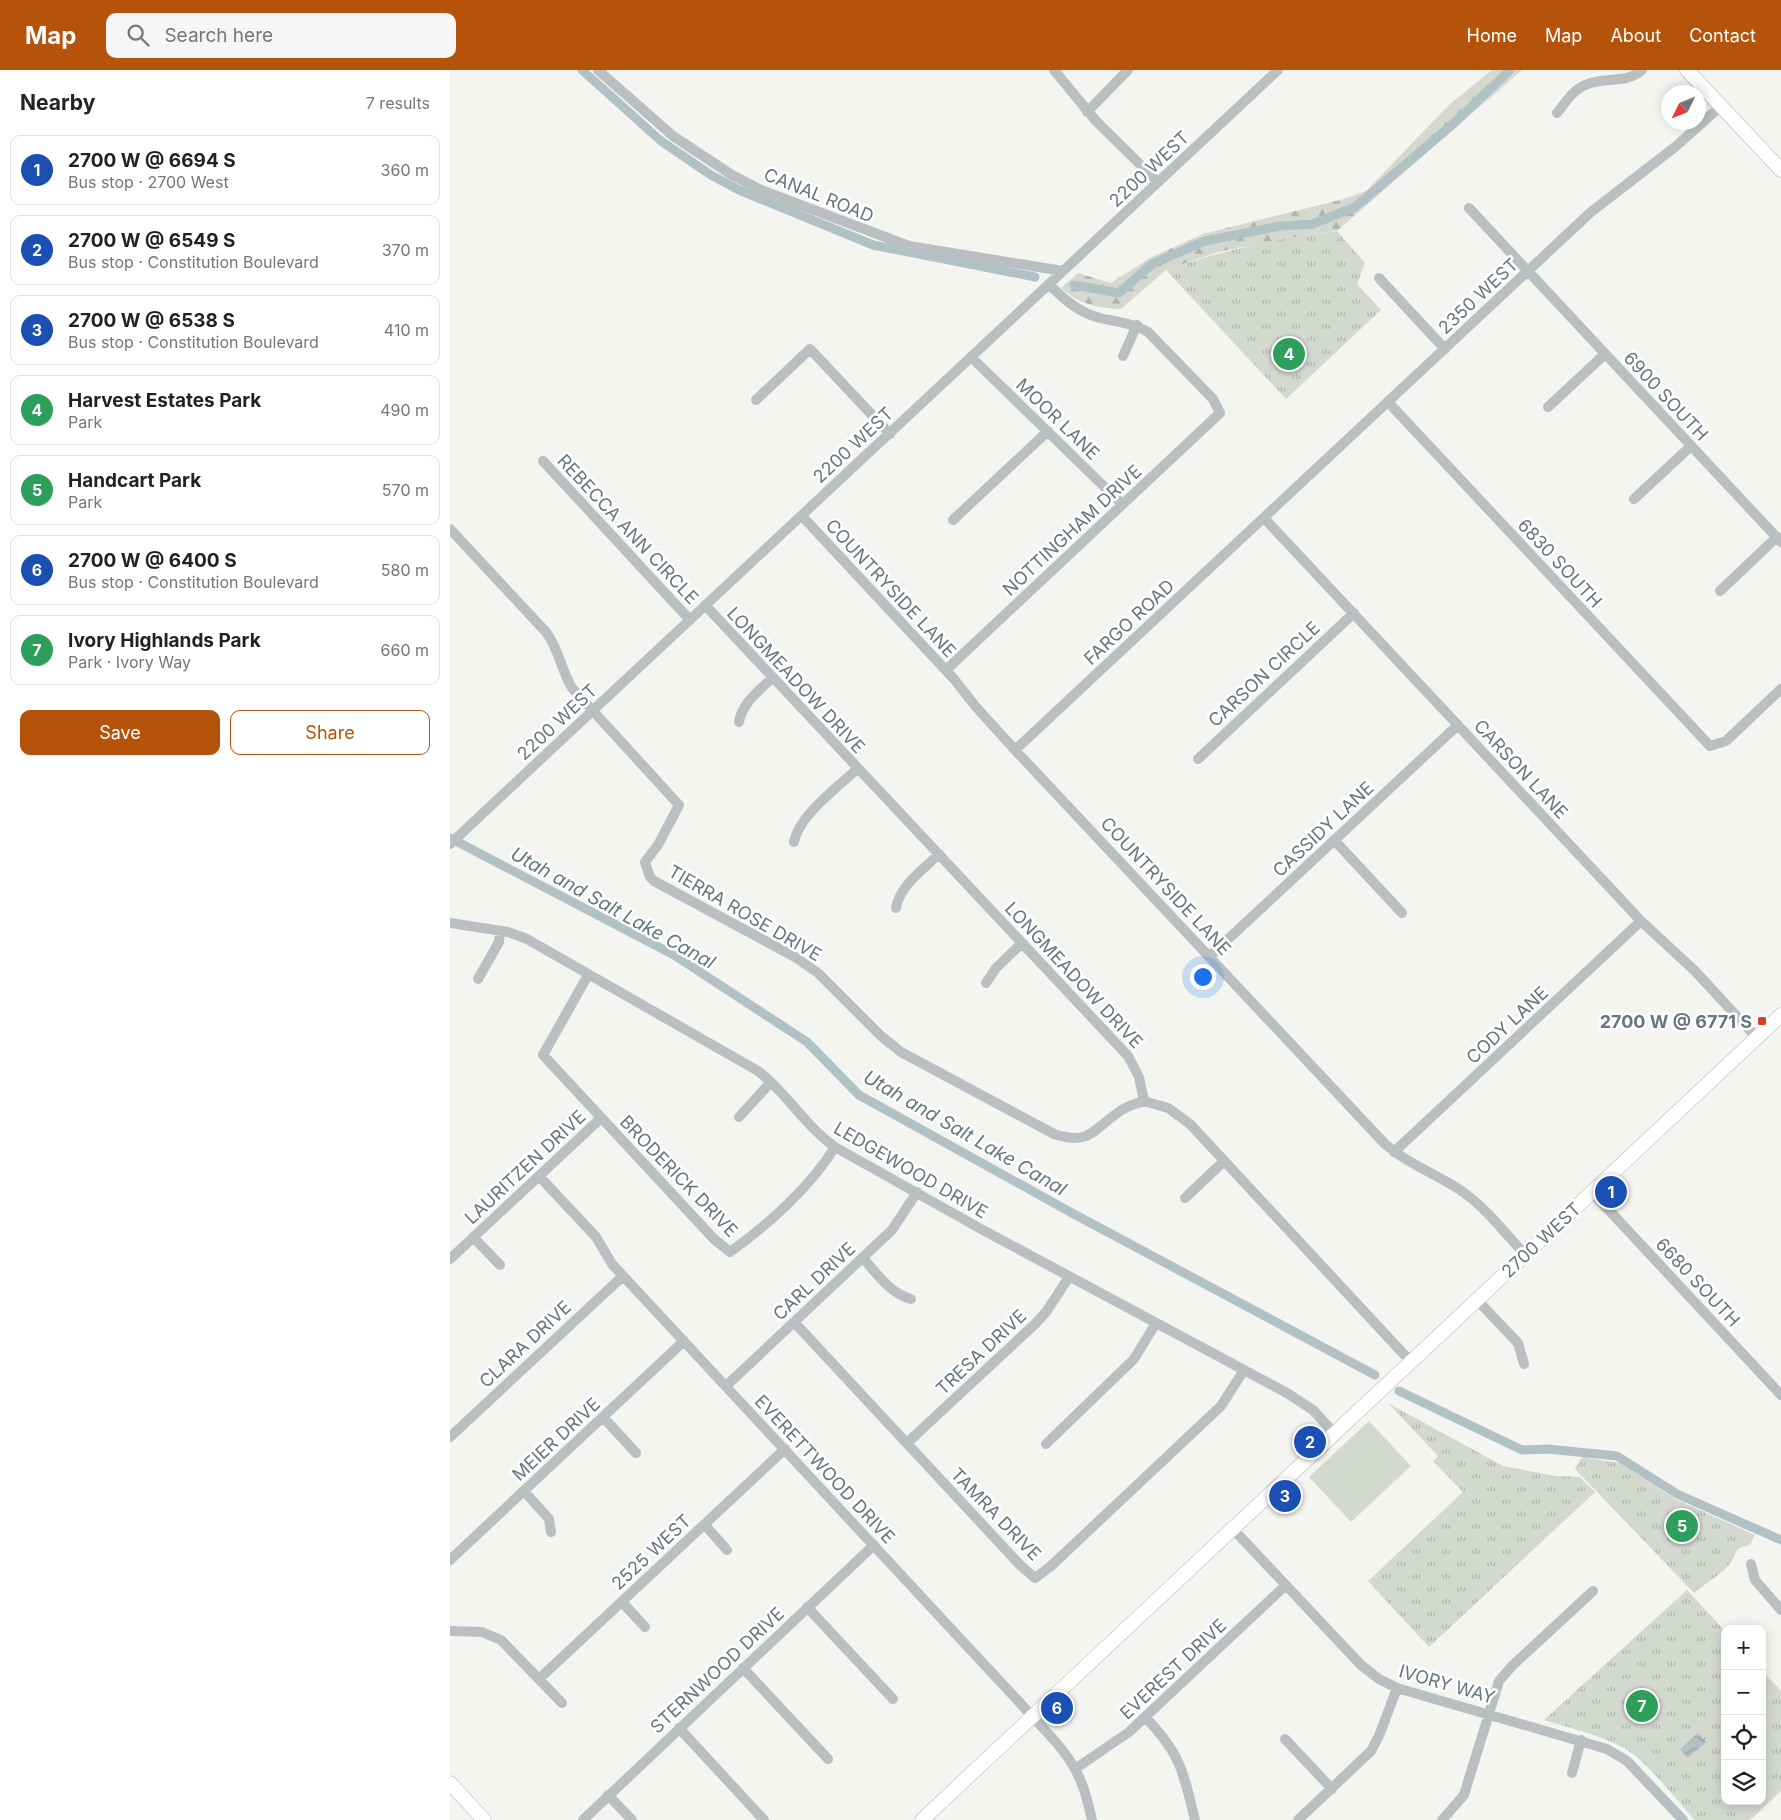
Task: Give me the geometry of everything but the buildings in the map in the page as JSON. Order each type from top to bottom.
[{"type":"main road","points":[[1687,70],[1779,165]]},
{"type":"main road","name":"2700 WEST","points":[[922,1820],[1781,1015]]},
{"type":"main road","points":[[450,1783],[484,1820]]},
{"type":"street","name":"CANAL ROAD","points":[[598,70],[673,136],[732,175],[761,190],[909,246],[1063,271]]},
{"type":"street","points":[[1054,70],[1088,112],[1158,182]]},
{"type":"street","points":[[1088,112],[1128,70]]},
{"type":"street","name":"2200 WEST","points":[[450,844],[1278,70]]},
{"type":"street","points":[[1557,113],[1576,91],[1585,85],[1625,79],[1642,70]]},
{"type":"street","name":"2350 WEST","points":[[1264,518],[1597,207],[1675,147],[1721,106]]},
{"type":"street","name":"6900 SOUTH","points":[[1469,208],[1779,539]]},
{"type":"street","points":[[1379,278],[1445,349]]},
{"type":"street","points":[[1049,284],[1068,302],[1088,314],[1137,325],[1123,356]]},
{"type":"street","name":"NOTTINGHAM DRIVE","points":[[946,670],[1220,413],[1213,399],[1164,347],[1137,325]]},
{"type":"street","points":[[756,400],[810,349],[890,434]]},
{"type":"street","points":[[1548,408],[1605,354]]},
{"type":"street","name":"MOOR LANE","points":[[971,357],[1122,504]]},
{"type":"street","name":"6830 SOUTH","points":[[1388,402],[1710,746],[1726,741],[1781,689]]},
{"type":"street","points":[[953,520],[1048,431]]},
{"type":"street","points":[[1634,499],[1691,446]]},
{"type":"street","name":"REBECCA ANN CIRCLE","points":[[543,461],[690,620]]},
{"type":"street","name":"COUNTRYSIDE LANE","points":[[802,516],[946,670],[1015,750],[1394,1152],[1411,1164],[1448,1182],[1465,1194],[1525,1255]]},
{"type":"street","name":"CARSON LANE","points":[[1264,518],[1641,921],[1695,970],[1758,1038]]},
{"type":"street","name":"FARGO ROAD","points":[[1015,750],[1264,518]]},
{"type":"street","name":"TIERRA ROSE DRIVE","points":[[450,528],[546,632],[558,651],[566,678],[572,688],[678,805],[658,845],[645,862],[650,877],[654,881],[803,962],[831,985],[881,1036],[901,1052],[1054,1134],[1069,1139],[1082,1138],[1099,1130],[1122,1109],[1144,1101]]},
{"type":"street","points":[[1720,591],[1779,539]]},
{"type":"street","name":"LONGMEADOW DRIVE","points":[[705,605],[1128,1056],[1139,1077],[1144,1101]]},
{"type":"street","name":"CARSON CIRCLE","points":[[1198,759],[1354,613]]},
{"type":"street","points":[[739,722],[745,705],[772,678]]},
{"type":"street","name":"CASSIDY LANE","points":[[1210,956],[1458,725]]},
{"type":"street","points":[[794,842],[796,832],[803,821],[857,769]]},
{"type":"street","points":[[1334,840],[1402,913]]},
{"type":"street","points":[[896,908],[898,898],[903,889],[939,854]]},
{"type":"street","name":"CODY LANE","points":[[1394,1152],[1641,921]]},
{"type":"street","name":"LEDGEWOOD DRIVE","points":[[450,923],[500,931],[527,939],[758,1071],[771,1082],[824,1139],[835,1147],[1069,1277],[1305,1403],[1335,1434]]},
{"type":"street","points":[[478,979],[499,942],[500,931]]},
{"type":"street","points":[[986,982],[996,968],[1022,943]]},
{"type":"street","name":"BRODERICK DRIVE","points":[[588,974],[543,1055],[714,1239],[730,1252],[746,1241],[803,1188],[819,1171],[835,1147]]},
{"type":"street","points":[[739,1117],[771,1082]]},
{"type":"street","points":[[1144,1101],[1156,1103],[1179,1115],[1411,1362]]},
{"type":"street","name":"LAURITZEN DRIVE","points":[[450,1259],[601,1118]]},
{"type":"street","points":[[1185,1198],[1224,1161]]},
{"type":"street","name":"EVERETTWOOD DRIVE","points":[[539,1176],[599,1241],[612,1264],[1032,1716],[1076,1769],[1083,1786],[1092,1820]]},
{"type":"street","name":"CARL DRIVE","points":[[726,1386],[898,1223],[917,1192]]},
{"type":"street","name":"6680 SOUTH","points":[[1592,1192],[1781,1395]]},
{"type":"street","points":[[473,1237],[500,1265]]},
{"type":"street","points":[[863,1258],[898,1294],[911,1299]]},
{"type":"street","name":"CLARA DRIVE","points":[[450,1437],[623,1276]]},
{"type":"street","name":"TRESA DRIVE","points":[[906,1443],[1035,1324],[1051,1306],[1069,1277]]},
{"type":"street","points":[[1477,1300],[1518,1343],[1524,1364]]},
{"type":"street","name":"TAMRA DRIVE","points":[[794,1322],[1020,1565],[1035,1578],[1051,1566],[1221,1406],[1244,1370]]},
{"type":"street","points":[[1046,1444],[1134,1359],[1156,1323]]},
{"type":"street","name":"MEIER DRIVE","points":[[450,1560],[684,1341]]},
{"type":"street","points":[[603,1417],[636,1453]]},
{"type":"street","name":"2525 WEST","points":[[539,1679],[785,1449]]},
{"type":"street","points":[[524,1491],[549,1519],[551,1532]]},
{"type":"street","points":[[704,1525],[727,1550]]},
{"type":"street","name":"IVORY WAY","points":[[1233,1529],[1361,1665],[1379,1679],[1397,1688],[1607,1749],[1627,1761],[1683,1820]]},
{"type":"street","name":"STERNWOOD DRIVE","points":[[583,1820],[874,1545]]},
{"type":"street","points":[[1751,1564],[1755,1580],[1781,1610]]},
{"type":"street","name":"EVEREST DRIVE","points":[[1076,1769],[1113,1745],[1145,1717],[1286,1585]]},
{"type":"street","points":[[1442,1820],[1464,1795],[1490,1714],[1496,1688],[1505,1673],[1593,1591]]},
{"type":"street","points":[[622,1602],[645,1627]]},
{"type":"street","points":[[808,1607],[893,1699]]},
{"type":"street","points":[[450,1631],[482,1632],[492,1635],[509,1646],[562,1703]]},
{"type":"street","points":[[743,1668],[828,1759]]},
{"type":"street","points":[[1298,1820],[1371,1751],[1379,1736],[1397,1688]]},
{"type":"street","points":[[1145,1717],[1174,1751],[1183,1770],[1195,1820]]},
{"type":"street","points":[[679,1728],[764,1820]]},
{"type":"street","points":[[1285,1739],[1332,1789]]},
{"type":"street","points":[[1572,1773],[1581,1740]]},
{"type":"street","points":[[608,1795],[632,1820]]},
{"type":"green space","points":[[1492,70],[1522,70],[1337,231],[1311,234],[1218,252],[1166,270],[1121,309],[1104,308],[1089,304],[1075,298],[1061,288],[1078,273],[1111,283],[1150,258],[1203,234],[1344,199],[1366,191],[1450,104]]},
{"type":"green space","points":[[1337,231],[1365,263],[1357,284],[1381,310],[1286,399],[1166,270],[1250,246]]},
{"type":"green space","points":[[1388,1403],[1503,1466],[1556,1476],[1580,1477],[1595,1492],[1429,1647],[1368,1581],[1463,1492],[1433,1461],[1438,1456]]},
{"type":"green space","points":[[1369,1421],[1411,1466],[1351,1522],[1309,1477]]},
{"type":"green space","points":[[1582,1457],[1620,1463],[1675,1499],[1755,1535],[1750,1545],[1738,1549],[1724,1570],[1694,1593],[1575,1469]]},
{"type":"green space","points":[[1687,1590],[1721,1627],[1721,1805],[1766,1805],[1766,1675],[1781,1691],[1781,1791],[1750,1820],[1695,1820],[1651,1771],[1624,1748],[1575,1729],[1544,1720]]},
{"type":"water","points":[[1698,1733],[1706,1742],[1688,1758],[1680,1749]]},
{"type":"waterway","points":[[582,70],[661,141],[711,175],[739,190],[873,245],[1035,277]]},
{"type":"waterway","points":[[1074,285],[1119,293],[1152,264],[1205,241],[1280,226],[1313,224],[1355,207],[1452,125],[1510,70]]},
{"type":"waterway","name":"Utah and Salt Lake Canal","points":[[450,838],[674,955],[807,1042],[859,1095],[1072,1213],[1375,1375]]},
{"type":"waterway","name":"Utah and Salt Lake Canal","points":[[1399,1391],[1522,1450],[1548,1449],[1617,1456],[1677,1494],[1781,1540]]},
{"type":"place","name":"Harvest Estates Park","points":[[1289,354]]},
{"type":"place","name":"2700 W @ 6771 S","points":[[1762,1021]]},
{"type":"place","name":"2700 W @ 6694 S","points":[[1611,1192]]},
{"type":"place","name":"2700 W @ 6549 S","points":[[1310,1442]]},
{"type":"place","name":"2700 W @ 6538 S","points":[[1285,1496]]},
{"type":"place","name":"Handcart Park","points":[[1682,1526]]},
{"type":"place","name":"Ivory Highlands Park","points":[[1642,1706]]},
{"type":"place","name":"2700 W @ 6400 S","points":[[1057,1708]]}]
